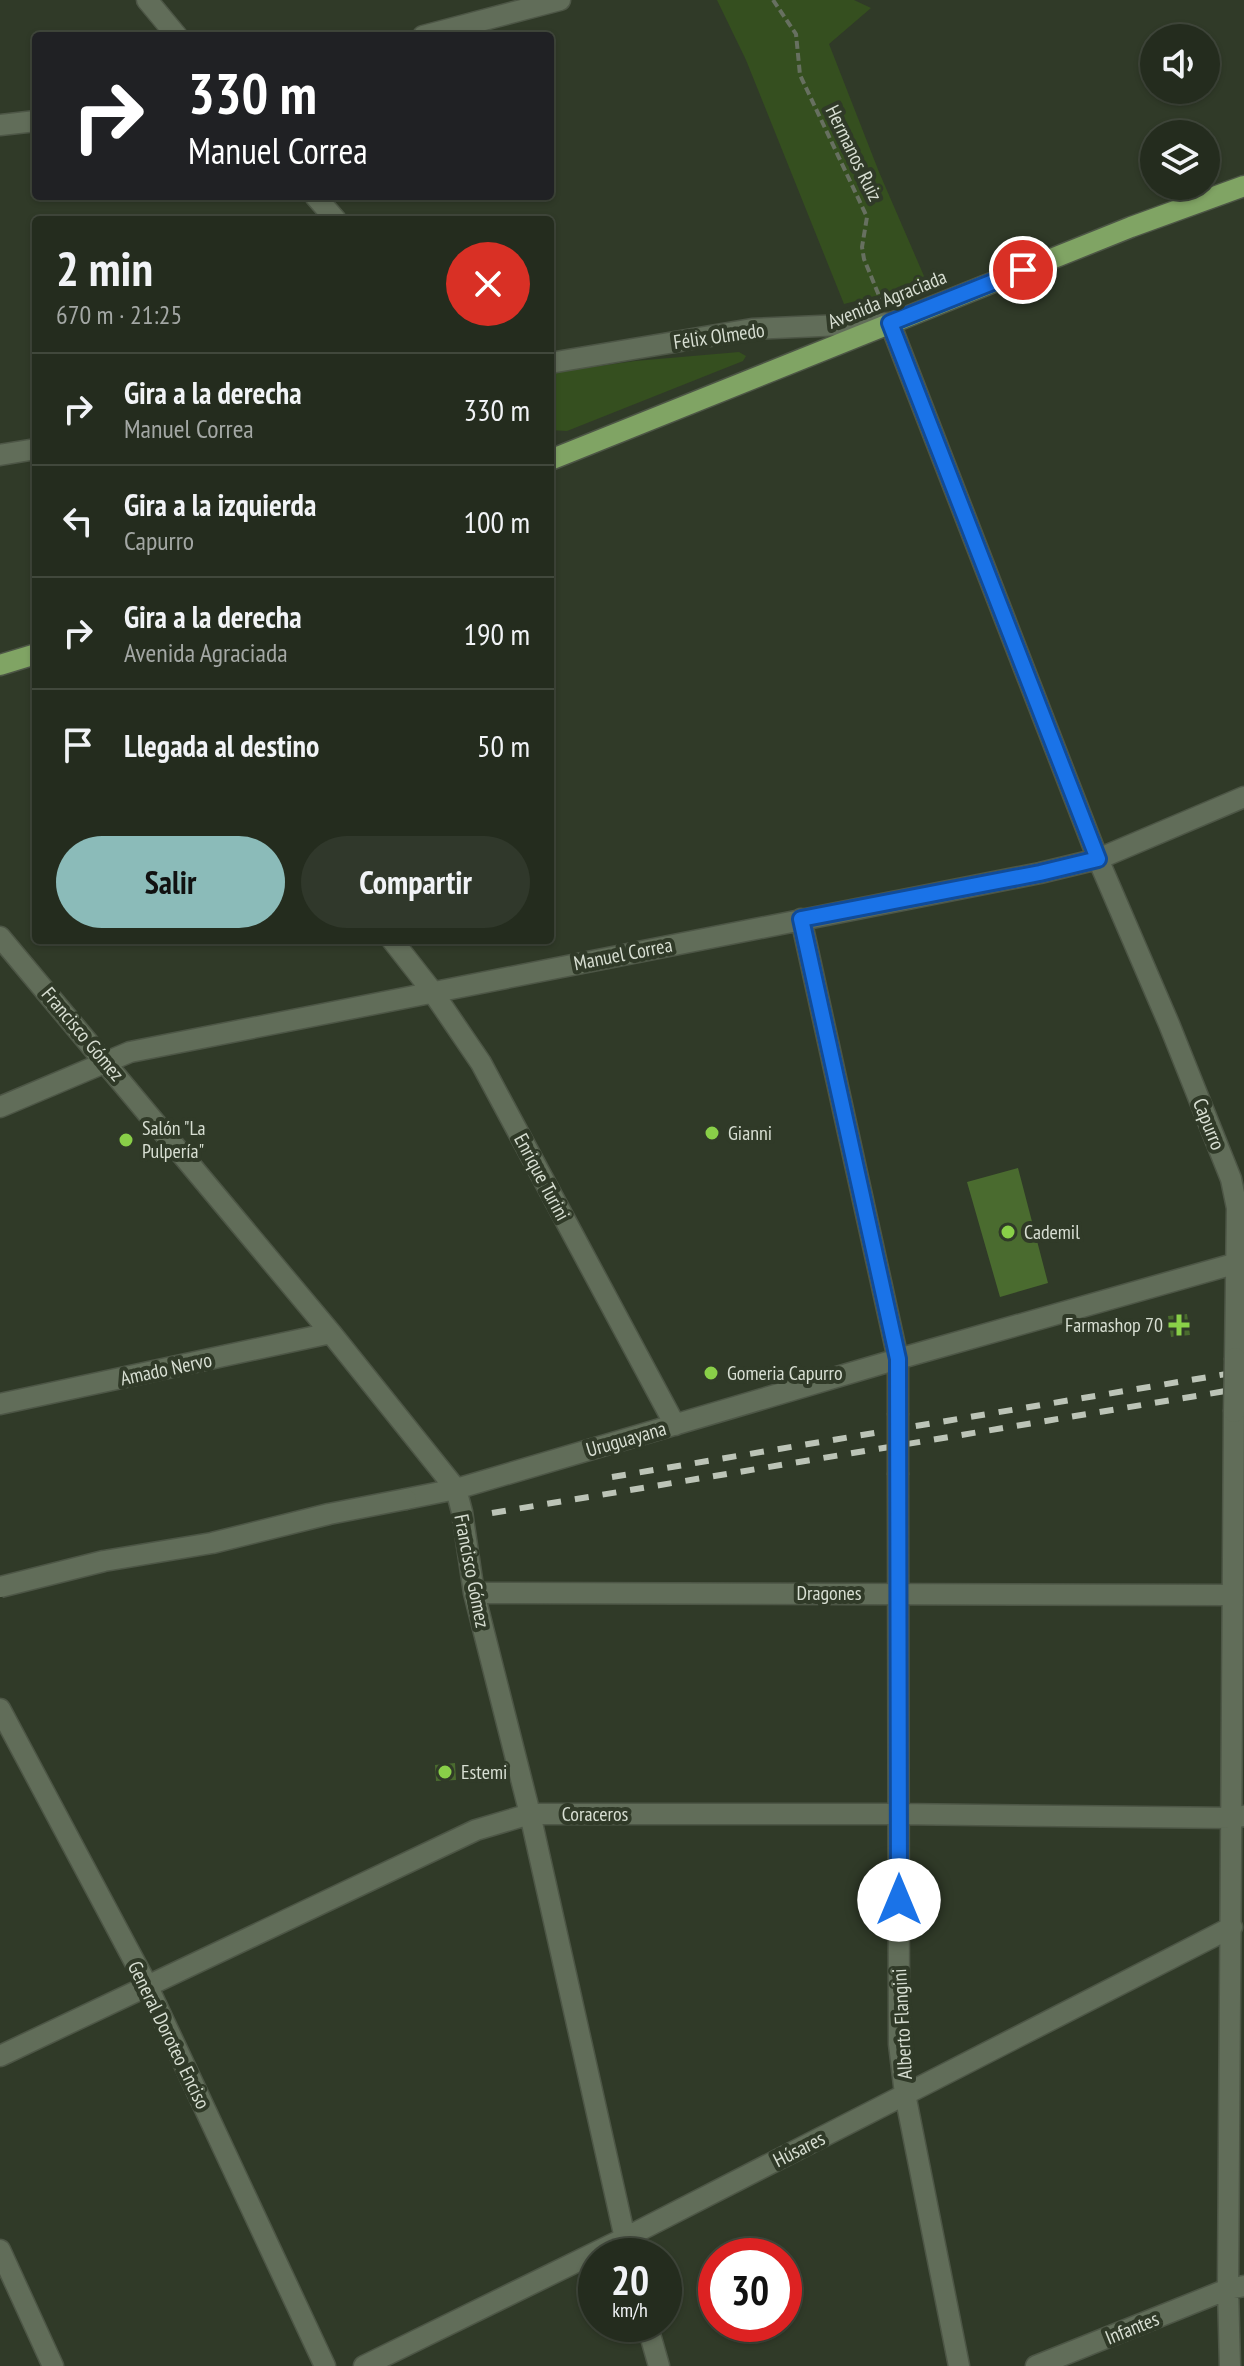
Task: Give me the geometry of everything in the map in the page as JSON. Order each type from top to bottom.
[{"type":"main road","name":"Avenida Agraciada","points":[[554,458],[1131,227],[1244,186]]},
{"type":"main road","points":[[0,665],[32,655]]},
{"type":"street","points":[[147,0],[174,32]]},
{"type":"street","points":[[438,32],[560,0]]},
{"type":"street","points":[[0,125],[32,121]]},
{"type":"street","points":[[318,200],[332,216]]},
{"type":"street","name":"Félix Olmedo","points":[[554,362],[752,329],[890,323]]},
{"type":"street","name":"Capurro","points":[[890,323],[1098,859],[1231,1179],[1237,1208],[1240,1262],[1235,1358],[1233,1595],[1238,1817],[1232,1927],[1238,1981],[1236,2288],[1230,2366]]},
{"type":"street","points":[[0,455],[32,450]]},
{"type":"street","name":"Manuel Correa","points":[[0,1107],[130,1052],[1098,859],[1244,797]]},
{"type":"street","name":"Alberto Flangini","points":[[801,919],[898,1359],[899,2044],[905,2094],[959,2366]]},
{"type":"street","name":"Francisco Gómez","points":[[0,937],[331,1333],[456,1489],[474,1593],[530,1814],[625,2238]]},
{"type":"street","name":"Enrique Turini","points":[[395,944],[481,1063],[675,1425]]},
{"type":"street","name":"Uruguayana","points":[[0,1587],[104,1561],[212,1543],[329,1514],[456,1489],[1240,1262]]},
{"type":"street","name":"Amado Nervo","points":[[0,1404],[331,1333]]},
{"type":"street","name":"Dragones","points":[[474,1593],[1233,1595]]},
{"type":"street","name":"General Doroteo Enciso","points":[[0,1709],[147,1985],[325,2366]]},
{"type":"street","name":"Coraceros","points":[[0,2056],[476,1830],[530,1814],[1238,1817]]},
{"type":"street","name":"Húsares","points":[[643,2238],[905,2094],[1232,1927]]},
{"type":"street","points":[[0,2250],[53,2366]]},
{"type":"street","name":"Húsares","points":[[364,2366],[578,2269]]},
{"type":"street","name":"Infantes","points":[[1036,2366],[1236,2288]]},
{"type":"street","points":[[652,2342],[659,2366]]},
{"type":"path","name":"Hermanos Ruiz","points":[[773,0],[796,34],[800,75],[867,217],[862,247],[864,259],[890,323]]},
{"type":"green space","points":[[717,0],[854,0],[871,8],[829,44],[927,283],[844,304],[746,60]]},
{"type":"green space","points":[[739,352],[746,356],[743,361],[567,431],[554,430],[554,372],[635,361]]},
{"type":"building","name":"Cademil","points":[[1018,1168],[1048,1283],[1000,1297],[967,1182]]},
{"type":"building","name":"Farmashop 70","points":[[1187,1314],[1190,1335],[1171,1337],[1168,1316]]},
{"type":"building","name":"Estemi","points":[[455,1763],[456,1780],[436,1781],[435,1765]]},
{"type":"railway","points":[[612,1477],[1244,1371]]},
{"type":"railway","points":[[492,1513],[1244,1388]]},
{"type":"place","name":"Gianni","points":[[712,1133]]},
{"type":"place","name":"Salón \"La Pulpería\"","points":[[126,1140]]},
{"type":"place","name":"Cademil","points":[[1008,1232]]},
{"type":"place","name":"Farmashop 70","points":[[1179,1325]]},
{"type":"place","name":"Gomeria Capurro","points":[[711,1373]]},
{"type":"place","name":"Estemi","points":[[445,1772]]},
{"type":"route","points":[[899,1900],[898,1359],[801,919],[1098,859],[890,323],[1023,270]]}]
